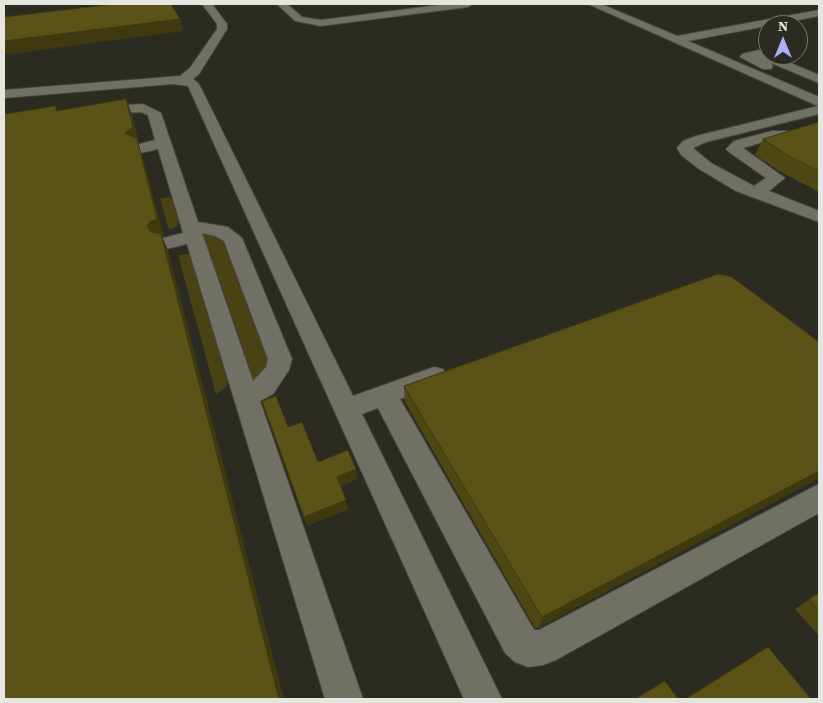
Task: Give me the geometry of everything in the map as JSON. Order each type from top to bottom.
[{"type":"street","points":[[183,80],[194,72],[222,29],[222,24],[208,4]]},
{"type":"street","points":[[282,4],[299,19],[326,23],[468,4]]},
{"type":"street","points":[[593,4],[676,40],[814,113]]},
{"type":"street","points":[[676,40],[819,13]]},
{"type":"street","points":[[717,33],[734,39]]},
{"type":"street","points":[[751,46],[758,49]]},
{"type":"street","points":[[819,79],[759,54],[746,57],[819,88]]},
{"type":"street","points":[[800,65],[819,72]]},
{"type":"street","points":[[4,94],[183,80],[194,85],[483,699]]},
{"type":"street","points":[[79,113],[139,108],[150,110],[154,113],[344,699]]},
{"type":"street","points":[[814,113],[701,139],[686,146],[687,152],[705,166],[755,193],[819,217]]},
{"type":"street","points":[[755,193],[777,178],[734,149],[738,144],[772,135],[792,135],[819,128]]},
{"type":"street","points":[[141,148],[164,143]]},
{"type":"street","points":[[166,243],[193,232],[200,227],[221,231],[232,238],[279,355],[279,367],[267,384],[258,392],[246,396]]},
{"type":"street","points":[[347,409],[385,396],[404,386],[452,370]]},
{"type":"street","points":[[385,396],[518,640],[528,648],[543,647],[819,498]]},
{"type":"shaded area","points":[[169,197],[173,200],[179,220],[177,226],[169,230],[160,199]]},
{"type":"shaded area","points":[[202,232],[223,237],[271,362],[252,383]]},
{"type":"shaded area","points":[[188,254],[192,256],[229,380],[225,388],[216,394],[178,255]]},
{"type":"building","points":[[114,4],[171,4],[180,19],[4,41],[4,17]]},
{"type":"building","points":[[126,99],[133,127],[125,133],[137,139],[157,219],[151,221],[147,226],[151,232],[161,234],[279,699],[4,699],[4,114],[56,106],[56,111]]},
{"type":"building","points":[[819,122],[819,171],[787,155],[763,139]]},
{"type":"building","points":[[718,274],[732,277],[819,342],[819,471],[541,616],[404,386]]},
{"type":"building","points":[[276,396],[288,427],[302,422],[318,462],[348,450],[356,469],[337,477],[346,500],[304,517],[262,401]]},
{"type":"building","points":[[819,593],[819,610],[809,599]]},
{"type":"building","points":[[768,647],[811,699],[686,699]]},
{"type":"building","points":[[665,681],[678,699],[635,699]]}]
